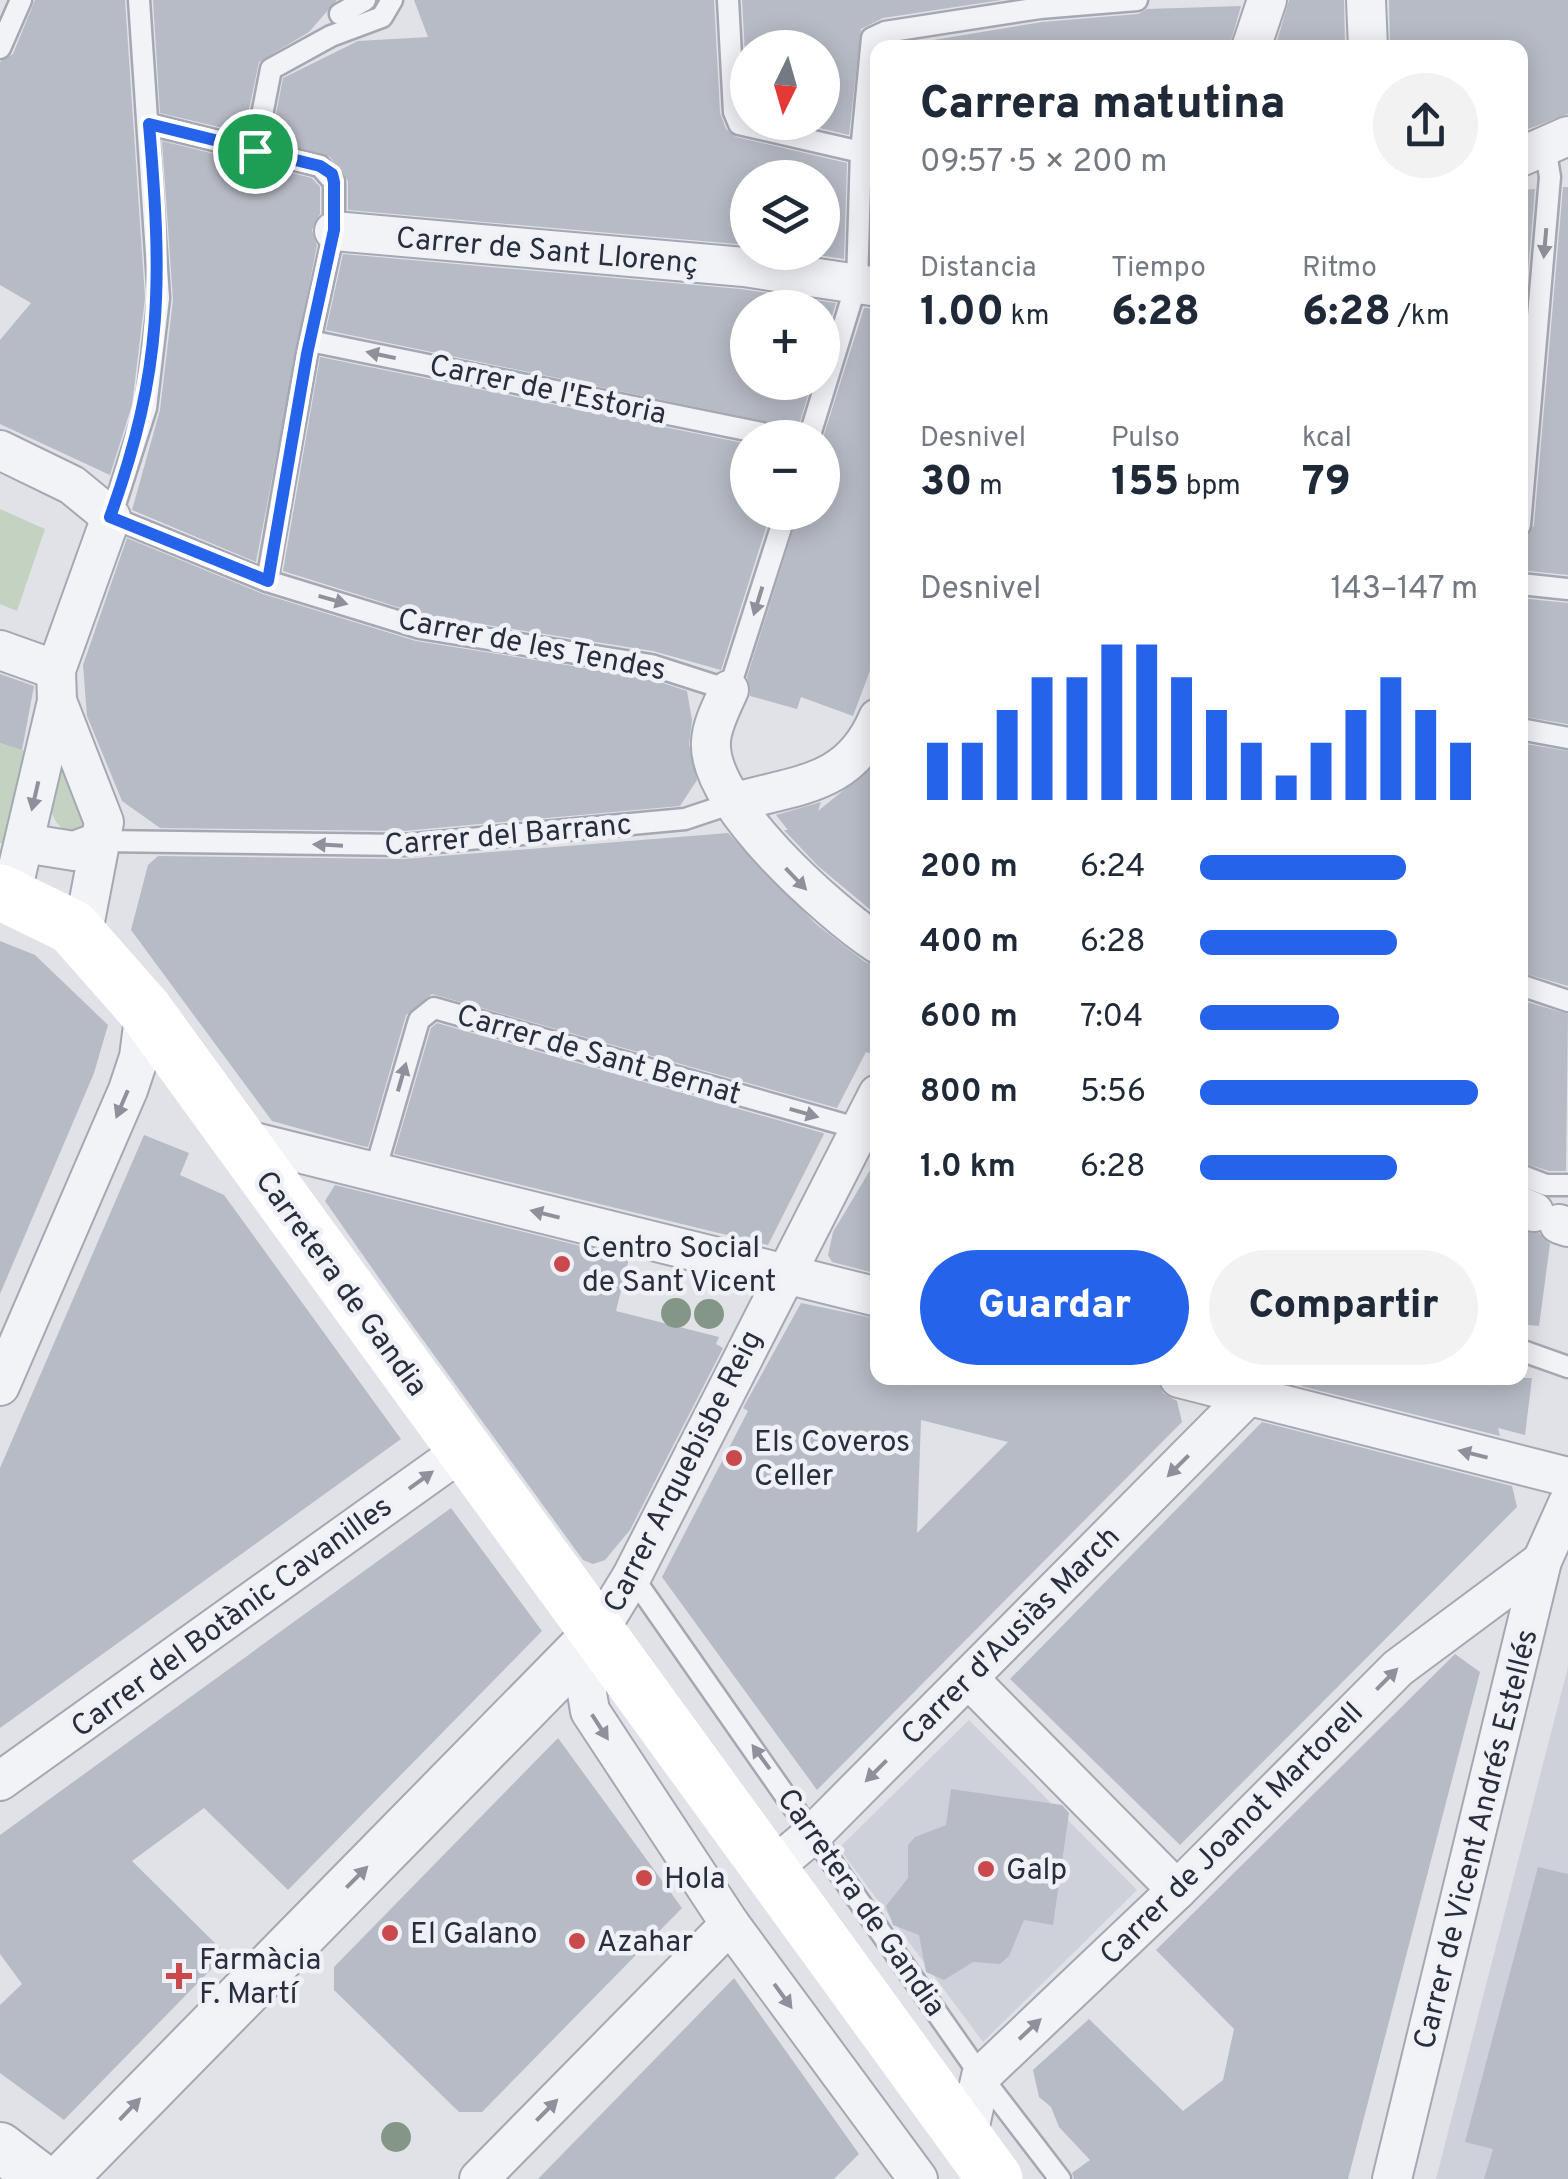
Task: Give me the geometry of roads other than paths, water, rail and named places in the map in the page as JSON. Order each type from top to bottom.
[{"type":"main road","name":"Carretera de Gandia","points":[[6,894],[52,915],[82,937],[145,1010],[462,1450],[580,1659],[770,1870],[981,2159]]},
{"type":"street","points":[[1254,40],[1267,0]]},
{"type":"street","points":[[1366,0],[1368,40]]},
{"type":"street","name":"Carrer de Sant Llorenç","points":[[334,230],[744,267],[867,284]]},
{"type":"street","points":[[0,450],[72,484],[110,517],[57,686],[24,843],[6,894]]},
{"type":"street","points":[[0,650],[57,686],[101,806],[101,841],[82,937]]},
{"type":"street","points":[[729,690],[710,743],[736,802],[790,874],[832,912],[870,938]]},
{"type":"street","name":"Carrer del Barranc","points":[[736,802],[838,772],[870,733]]},
{"type":"street","points":[[24,843],[74,850],[101,841]]},
{"type":"street","points":[[0,1386],[13,1327],[128,1090],[139,1057],[145,1010]]},
{"type":"street","name":"Carrer Arquebisbe Reig","points":[[580,1659],[632,1576],[784,1274],[868,1131]]},
{"type":"street","points":[[238,1138],[870,1296]]},
{"type":"street","points":[[1204,1385],[1568,1477]]},
{"type":"street","name":"Carrer d'Ausiàs March","points":[[770,1870],[816,1832],[1247,1397]]},
{"type":"street","name":"Carrer del Botànic Cavanilles","points":[[0,1781],[462,1450]]},
{"type":"street","name":"Carrer de Vicent Andrés Estellés","points":[[1392,2179],[1542,1561],[1568,1504]]},
{"type":"street","name":"Carrer de Joanot Martorell","points":[[981,2076],[1177,1890],[1398,1668],[1542,1561]]},
{"type":"street","points":[[62,2179],[580,1659]]},
{"type":"street","name":"Carretera de Gandia","points":[[580,1659],[590,1711],[730,1924],[906,2174]]},
{"type":"street","points":[[968,1678],[1177,1890]]},
{"type":"street","points":[[479,2179],[730,1924]]},
{"type":"street","points":[[981,2076],[981,2159]]},
{"type":"street","points":[[0,2147],[42,2179]]},
{"type":"lane","points":[[0,48],[21,0]]},
{"type":"lane","points":[[110,517],[146,408],[160,283],[139,0]]},
{"type":"lane","points":[[340,14],[365,0]]},
{"type":"lane","points":[[255,151],[272,69],[331,36],[382,17],[392,0]]},
{"type":"lane","points":[[728,0],[734,112],[739,124],[862,152]]},
{"type":"lane","points":[[874,40],[874,36],[1040,8],[1137,0]]},
{"type":"lane","points":[[816,420],[867,284],[862,152],[870,75]]},
{"type":"lane","points":[[149,124],[320,166],[332,174],[334,230],[310,340],[268,581]]},
{"type":"lane","points":[[1528,433],[1550,177],[1544,146]]},
{"type":"lane","name":"Carrer de l'Estoria","points":[[310,340],[730,426]]},
{"type":"lane","name":"Carrer de les Tendes","points":[[110,517],[268,581],[436,632],[650,664],[729,690]]},
{"type":"lane","points":[[729,690],[780,530]]},
{"type":"lane","points":[[1528,585],[1568,588]]},
{"type":"lane","points":[[1528,730],[1568,738]]},
{"type":"lane","name":"Carrer del Barranc","points":[[101,841],[404,844],[685,819],[736,802]]},
{"type":"lane","points":[[1528,988],[1568,1001]]},
{"type":"lane","name":"Carrer de Sant Bernat","points":[[375,1170],[419,1020],[434,1008],[868,1131]]},
{"type":"lane","points":[[1528,1183],[1552,1207]]},
{"type":"lane","points":[[1528,1353],[1568,1367]]},
{"type":"lane","name":"Carretera de Gandia","points":[[632,1576],[816,1832],[981,2076],[1060,2179]]},
{"type":"place","name":"Centro Social de Sant Vicent","points":[[562,1264]]},
{"type":"place","name":"Els Coveros Celler","points":[[734,1458]]},
{"type":"place","name":"Galp","points":[[986,1869]]},
{"type":"place","name":"Hola","points":[[644,1878]]},
{"type":"place","name":"El Galano","points":[[390,1933]]},
{"type":"place","name":"Azahar","points":[[577,1941]]},
{"type":"place","name":"Farmàcia F. Martí","points":[[179,1976]]}]
